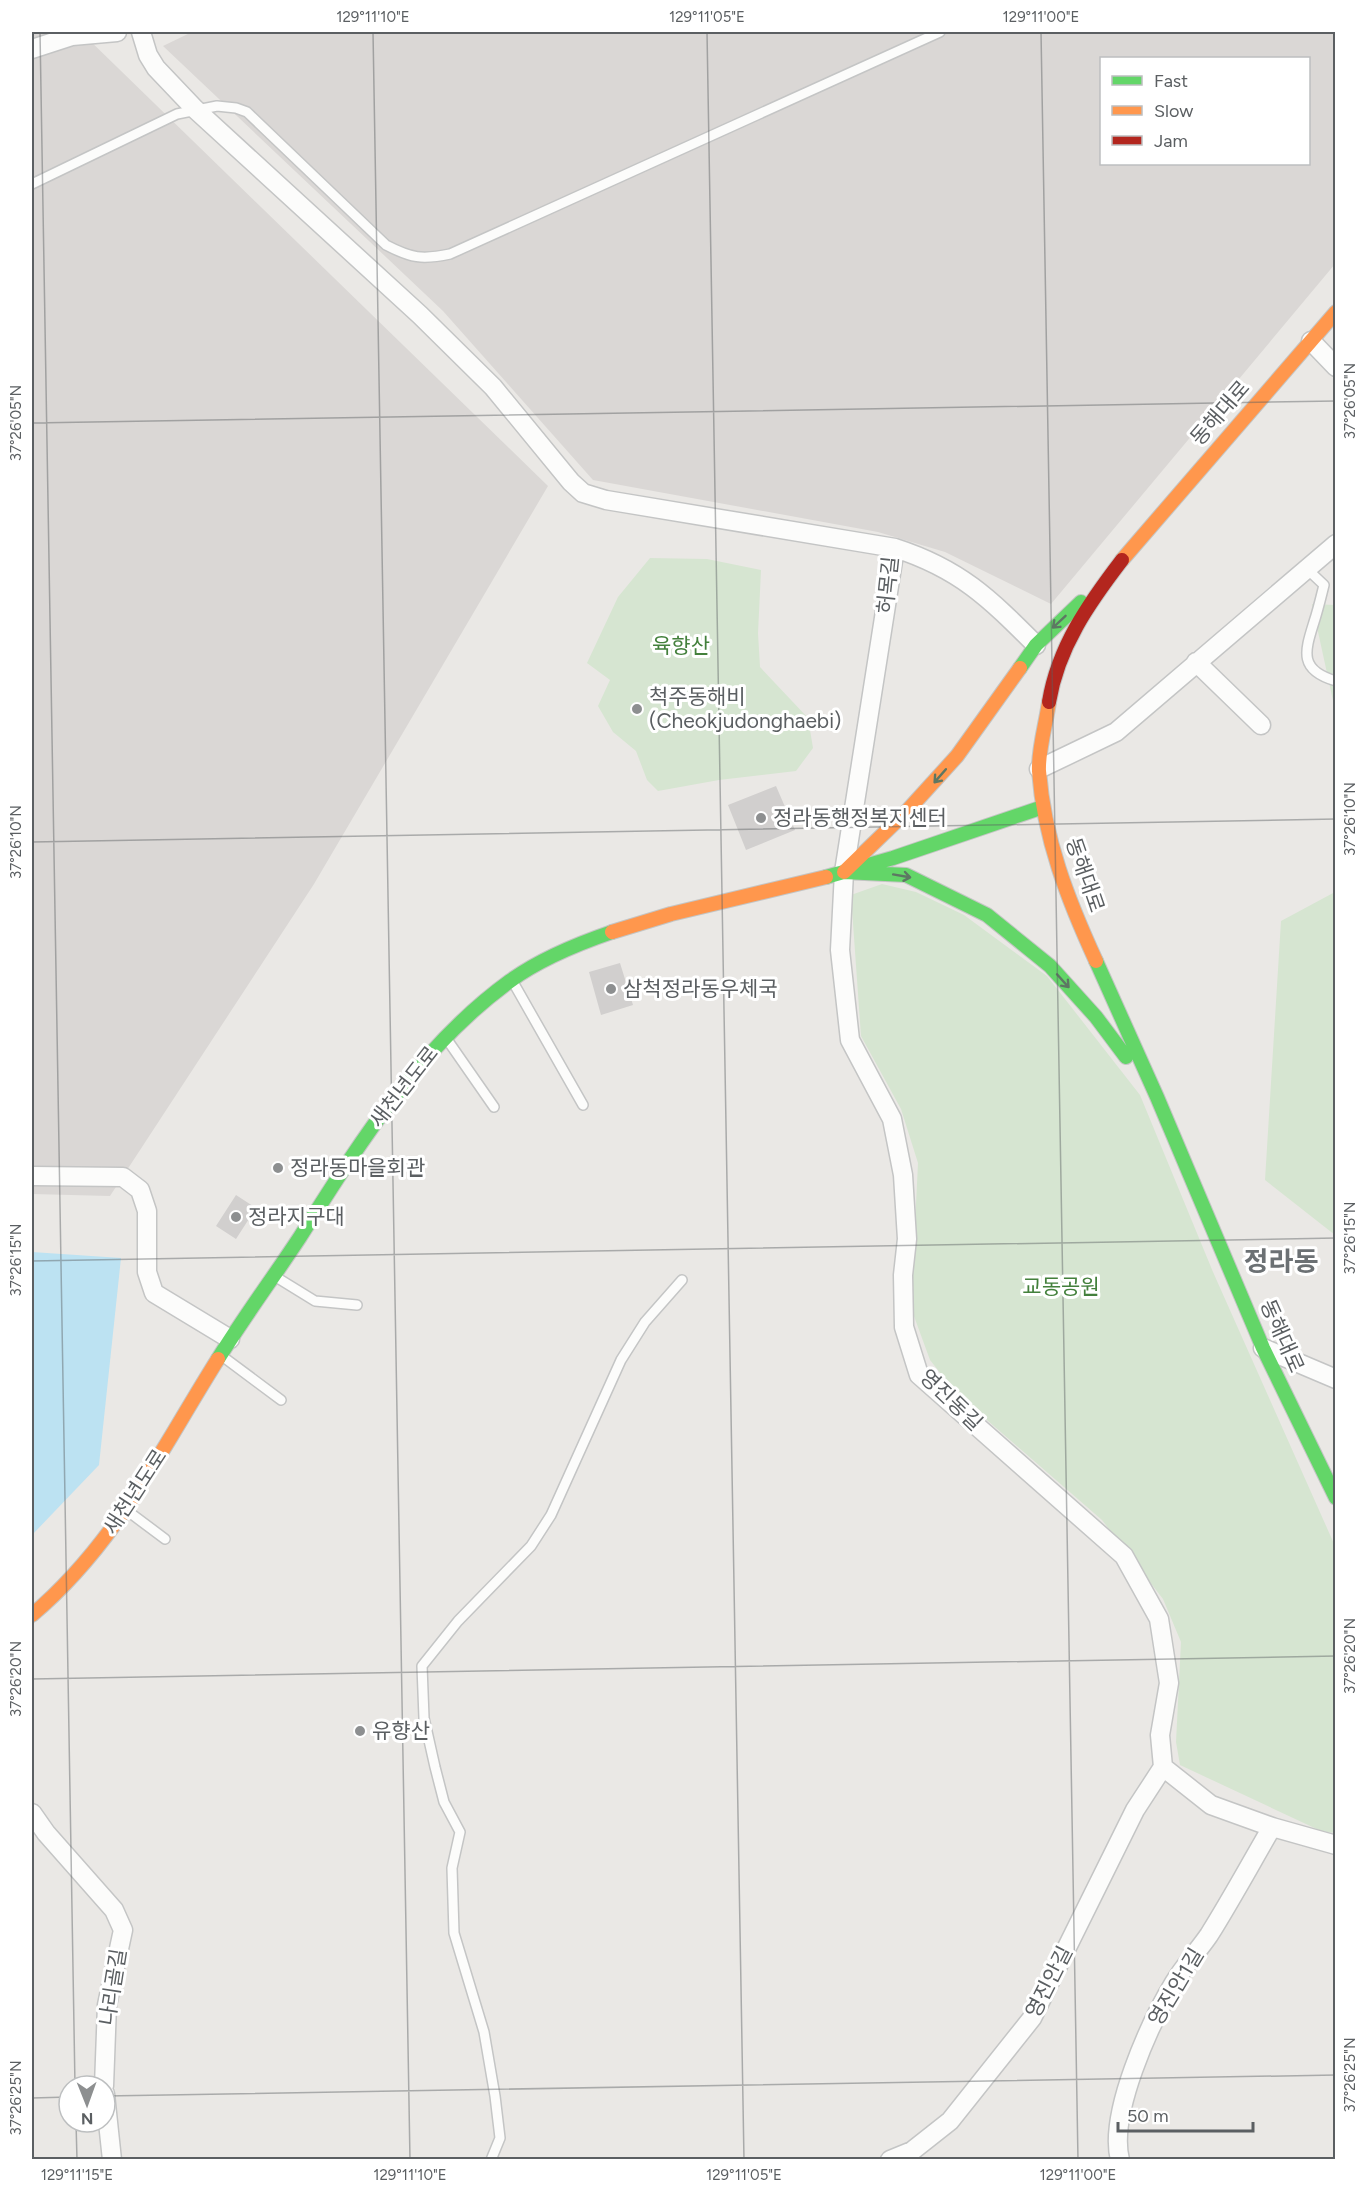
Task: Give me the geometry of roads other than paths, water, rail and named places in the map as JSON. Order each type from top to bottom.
[{"type":"main road","name":"동해대로","points":[[1335,312],[1102,582],[1072,631],[1053,679],[1039,769],[1043,807],[1053,855],[1071,907],[1157,1097],[1263,1348],[1335,1498]]},
{"type":"main road","points":[[844,872],[908,810],[957,756],[1036,645],[1102,582]]},
{"type":"main road","name":"새천년도로","points":[[32,1615],[76,1578],[127,1511],[225,1347],[392,1098],[445,1036],[512,980],[553,955],[598,936],[844,872],[1043,807]]},
{"type":"main road","points":[[844,872],[906,875],[987,915],[1050,966],[1096,1017],[1157,1097]]},
{"type":"street","points":[[32,49],[72,36],[117,32]]},
{"type":"street","name":"허목길","points":[[141,32],[148,55],[156,68],[195,109],[420,315],[494,387],[571,482],[584,493],[606,500],[896,548],[844,872]]},
{"type":"street","points":[[1311,341],[1335,367]]},
{"type":"street","points":[[1039,769],[1116,732],[1335,544]]},
{"type":"street","points":[[896,548],[930,559],[969,582],[1036,645]]},
{"type":"street","points":[[1196,662],[1261,725]]},
{"type":"street","name":"영진동길","points":[[844,872],[840,950],[850,1040],[892,1119],[903,1175],[907,1239],[903,1275],[903,1327],[919,1375],[1124,1556],[1159,1619],[1168,1683],[1160,1735],[1163,1767]]},
{"type":"street","points":[[32,1176],[123,1177],[140,1190],[147,1211],[147,1272],[154,1293],[225,1347]]},
{"type":"street","points":[[1263,1348],[1335,1379]]},
{"type":"street","points":[[1163,1767],[1210,1805],[1272,1827],[1335,1845]]},
{"type":"street","name":"영진안길","points":[[890,2160],[912,2151],[950,2121],[1032,2018],[1135,1810],[1163,1767]]},
{"type":"street","name":"나리골길","points":[[32,1812],[45,1833],[114,1910],[123,1930],[107,2005],[104,2074]]},
{"type":"street","name":"영진안1길","points":[[1120,2160],[1116,2143],[1126,2092],[1148,2034],[1174,1982],[1209,1935],[1272,1827]]},
{"type":"street","points":[[109,2134],[112,2160]]},
{"type":"lane","points":[[32,184],[177,114],[217,106],[237,108],[247,112],[386,245],[414,258],[433,258],[450,254],[940,32]]},
{"type":"lane","points":[[1306,568],[1324,585],[1307,636],[1306,657],[1312,668],[1335,681]]},
{"type":"lane","points":[[512,980],[583,1105]]},
{"type":"lane","points":[[445,1036],[494,1107]]},
{"type":"lane","points":[[274,1276],[315,1301],[357,1305]]},
{"type":"lane","points":[[491,2160],[500,2138],[495,2096],[484,2032],[454,1933],[452,1868],[460,1832],[444,1802],[435,1767],[424,1718],[422,1666],[458,1621],[531,1546],[551,1515],[621,1360],[645,1322],[682,1280]]},
{"type":"lane","points":[[225,1347],[281,1400]]},
{"type":"lane","points":[[127,1511],[165,1539]]},
{"type":"water","points":[[32,1252],[121,1258],[99,1465],[32,1535]]},
{"type":"place","name":"척주동해비 (Cheokjudonghaebi)","points":[[637,709]]},
{"type":"place","name":"정라동행정복지센터","points":[[761,818]]},
{"type":"place","name":"삼척정라동우체국","points":[[611,989]]},
{"type":"place","name":"정라동마을회관","points":[[278,1168]]},
{"type":"place","name":"정라지구대","points":[[236,1217]]},
{"type":"place","name":"유향산","points":[[360,1731]]},
{"type":"district","name":"정라동","points":[[1281,1262]]},
{"type":"park label","name":"육향산","points":[[681,646]]},
{"type":"park label","name":"교동공원","points":[[1061,1287]]}]
